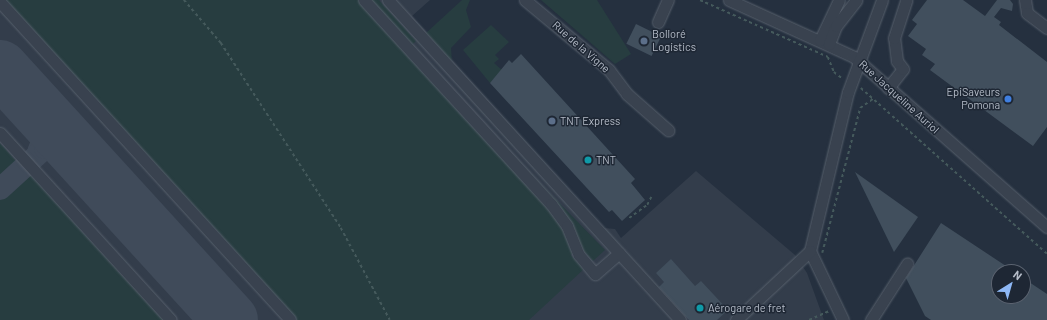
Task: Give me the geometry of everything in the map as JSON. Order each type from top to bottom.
[{"type":"street","points":[[364,0],[551,204],[567,226],[579,255],[595,274],[619,253]]},
{"type":"street","points":[[388,0],[680,320]]},
{"type":"street","name":"Rue de la Vigne","points":[[526,0],[609,70],[626,94],[668,130]]},
{"type":"street","points":[[658,22],[668,0]]},
{"type":"street","name":"Rue Jacqueline Auriol","points":[[729,0],[825,42],[859,61],[1047,227]]},
{"type":"street","points":[[825,42],[840,0]]},
{"type":"street","points":[[825,42],[856,0]]},
{"type":"street","points":[[843,320],[816,269],[810,251],[852,82],[882,0]]},
{"type":"street","points":[[888,88],[903,69],[897,61],[894,38],[906,0]]},
{"type":"street","points":[[1025,0],[1027,13],[1047,28]]},
{"type":"street","points":[[0,2],[290,320]]},
{"type":"street","points":[[398,38],[411,26]]},
{"type":"street","points":[[0,132],[171,320]]},
{"type":"street","points":[[736,320],[810,251]]},
{"type":"street","points":[[871,320],[907,264]]},
{"type":"path","points":[[184,0],[221,43],[341,228],[390,320]]},
{"type":"path","points":[[700,0],[828,58],[838,76],[852,82],[873,99],[1047,254]]},
{"type":"path","points":[[816,269],[823,266],[822,248],[829,236],[828,224],[860,108],[873,99]]},
{"type":"path","points":[[629,218],[648,205],[651,197]]},
{"type":"path","points":[[809,320],[836,307]]},
{"type":"shaded area","points":[[0,0],[430,0],[412,16],[604,228],[615,229],[621,238],[696,171],[795,255],[807,273],[824,320],[0,320]]},
{"type":"green space","points":[[4,0],[379,0],[416,41],[412,45],[495,137],[605,250],[593,261],[579,247],[571,255],[584,269],[529,320],[287,320]]},
{"type":"green space","points":[[462,0],[470,0],[466,10],[471,27],[451,48],[452,62],[426,33]]},
{"type":"green space","points":[[541,0],[597,0],[631,54],[615,64]]},
{"type":"green space","points":[[491,25],[509,42],[495,55],[499,59],[494,63],[503,71],[490,83],[463,50]]},
{"type":"green space","points":[[0,143],[19,164],[0,181]]},
{"type":"green space","points":[[26,170],[163,320],[0,320],[0,195]]},
{"type":"building","name":"EpiSaveurs Pomona","points":[[927,0],[963,0],[985,16],[997,0],[1010,0],[1013,4],[1012,11],[1001,8],[994,17],[1001,22],[999,25],[1047,62],[1047,127],[1033,146],[930,70],[935,64],[922,55],[926,49],[908,36],[917,24],[912,20]]},
{"type":"building","points":[[636,24],[661,36],[652,56],[626,44]]},
{"type":"building","name":"TNT","points":[[521,54],[635,179],[631,183],[645,200],[622,221],[612,210],[609,212],[490,83],[509,60],[512,63]]},
{"type":"building","points":[[855,172],[918,217],[894,252]]},
{"type":"building","points":[[941,223],[1003,264],[991,264],[991,304],[1031,304],[1031,283],[1047,294],[1047,320],[931,320],[925,316],[906,278]]},
{"type":"building","points":[[671,259],[695,286],[701,281],[728,310],[717,320],[689,320],[659,287],[664,282],[656,273]]},
{"type":"taxiway","points":[[38,152],[46,132],[40,111]]},
{"type":"taxiway","points":[[0,189],[45,148],[60,146],[81,156]]},
{"type":"runway","points":[[0,68],[230,320]]},
{"type":"place","name":"Bolloré Logistics","points":[[644,41]]},
{"type":"place","name":"EpiSaveurs Pomona","points":[[1008,99]]},
{"type":"place","name":"TNT Express","points":[[552,121]]},
{"type":"place","name":"TNT","points":[[588,160]]},
{"type":"place","name":"Aérogare de fret","points":[[700,308]]}]
